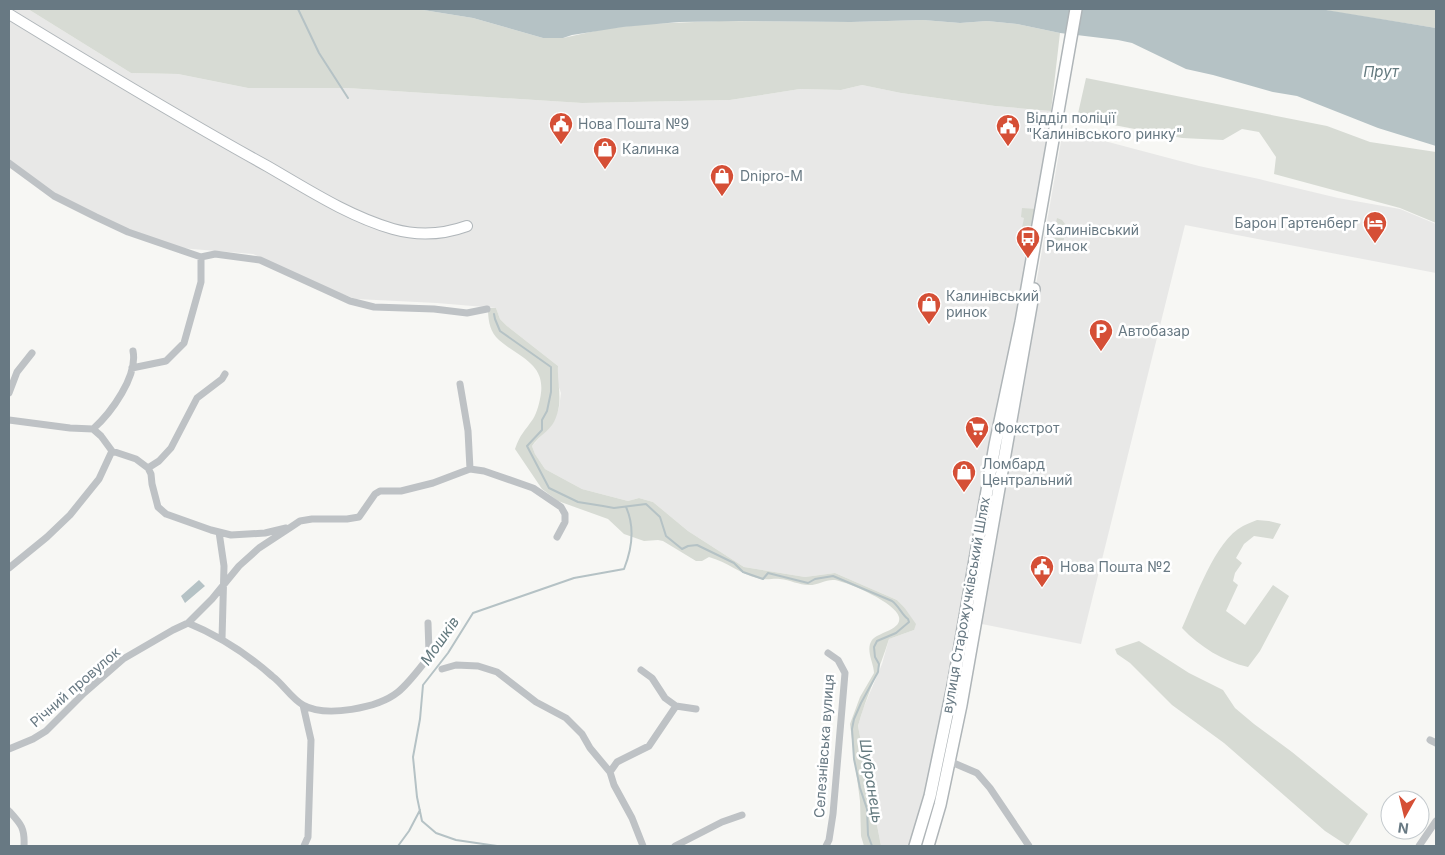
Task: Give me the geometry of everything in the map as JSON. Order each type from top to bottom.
[{"type":"main road","name":"вулиця Старожучківський Шлях","points":[[915,846],[935,804],[949,761],[961,706],[1076,9]]},
{"type":"main road","name":"вулиця Старожучківський Шлях","points":[[928,846],[953,686],[995,445],[1039,241],[1084,9]]},
{"type":"street","points":[[9,14],[190,123],[349,212],[379,224],[407,232],[439,233],[467,226]]},
{"type":"street","points":[[9,162],[54,196],[96,217],[128,232],[201,257],[215,254],[260,260],[350,302],[374,307],[434,309],[467,313],[487,309]]},
{"type":"street","points":[[132,368],[166,361],[184,343],[201,282],[201,257]]},
{"type":"street","points":[[93,429],[110,412],[128,380],[135,360],[133,351]]},
{"type":"street","points":[[9,393],[17,372],[32,353]]},
{"type":"street","points":[[148,468],[171,448],[197,398],[222,379],[225,374]]},
{"type":"street","points":[[460,384],[468,431],[470,469],[484,471],[532,488],[560,507],[565,514],[565,522],[557,537]]},
{"type":"street","points":[[9,420],[93,429],[112,451],[136,460],[148,468],[158,507],[166,514],[231,535],[265,533],[291,527]]},
{"type":"street","points":[[9,568],[47,537],[70,515],[99,479],[112,451]]},
{"type":"street","name":"Річний провулок","points":[[9,750],[46,731],[84,693],[124,660],[172,630],[188,624],[239,566],[259,548],[300,521],[312,519],[353,519],[359,517],[375,494],[401,491],[433,483],[470,469]]},
{"type":"street","points":[[219,532],[222,547],[222,639]]},
{"type":"street","points":[[188,624],[222,639],[272,676],[303,705],[326,712],[349,710],[388,698],[398,692],[428,658],[428,623]]},
{"type":"street","name":"Селезнівська вулиця","points":[[826,846],[829,840],[833,814],[845,673],[838,660],[828,653]]},
{"type":"street","points":[[442,669],[456,665],[478,666],[497,672],[536,702],[566,718],[582,734],[590,748],[610,772],[614,785],[632,818],[643,846]]},
{"type":"street","points":[[641,670],[652,678],[665,698],[676,706],[696,709]]},
{"type":"street","points":[[303,705],[312,740],[308,837],[304,846]]},
{"type":"street","points":[[610,772],[617,762],[649,746],[676,706]]},
{"type":"street","points":[[949,761],[977,773],[990,788],[1030,846]]},
{"type":"street","points":[[9,811],[24,829],[24,846]]},
{"type":"street","points":[[675,846],[742,814]]},
{"type":"street","points":[[1419,846],[1436,821]]},
{"type":"shaded area","name":"Калинівський Ринок","points":[[9,9],[28,9],[131,73],[178,74],[248,88],[347,88],[582,103],[730,100],[800,89],[841,90],[862,85],[901,93],[995,106],[1051,111],[1054,127],[917,846],[881,846],[858,726],[882,664],[889,639],[914,630],[904,607],[897,600],[835,573],[805,577],[744,567],[688,531],[653,502],[639,498],[628,501],[582,489],[545,469],[532,446],[553,423],[559,408],[561,393],[557,382],[558,366],[507,326],[500,319],[496,308],[356,299],[253,254],[180,248],[121,227],[63,198],[9,160]]},
{"type":"shaded area","points":[[28,9],[417,9],[473,18],[543,38],[563,38],[604,29],[646,24],[719,21],[851,22],[923,20],[960,23],[987,21],[1017,24],[1060,33],[1051,111],[995,106],[901,93],[862,85],[841,90],[800,89],[730,100],[582,103],[347,88],[248,88],[178,74],[131,73]]},
{"type":"shaded area","points":[[1320,9],[1436,9],[1436,28],[1335,12]]},
{"type":"shaded area","points":[[1086,78],[1327,126],[1370,142],[1436,152],[1436,223],[1400,208],[1274,174],[1276,157],[1259,132],[1242,129],[1223,140],[1182,138],[1077,118]]},
{"type":"shaded area","name":"Калинівський Ринок","points":[[1063,130],[1199,166],[1338,198],[1400,209],[1436,224],[1436,273],[1185,225],[1081,644],[977,623]]},
{"type":"shaded area","points":[[1022,208],[1036,209],[1028,249],[1018,247],[1024,218],[1021,217]]},
{"type":"shaded area","points":[[1057,218],[1066,225],[1063,245],[1052,243]]},
{"type":"shaded area","points":[[488,308],[496,308],[500,319],[507,326],[558,366],[559,408],[557,415],[552,425],[532,446],[545,469],[582,489],[628,501],[639,498],[653,502],[688,531],[744,567],[805,577],[835,573],[897,600],[904,607],[916,624],[914,630],[889,639],[858,726],[881,846],[864,846],[861,836],[860,801],[850,724],[860,697],[874,673],[869,648],[870,644],[875,637],[897,625],[899,617],[896,612],[871,594],[835,580],[809,585],[780,579],[761,579],[745,574],[709,557],[702,561],[696,561],[663,541],[644,541],[624,534],[608,519],[558,501],[542,489],[515,449],[538,407],[541,382],[538,373],[527,360],[496,337],[490,327]]},
{"type":"shaded area","points":[[1257,520],[1281,524],[1273,539],[1254,536],[1244,544],[1236,558],[1242,563],[1235,573],[1233,581],[1238,585],[1226,611],[1245,625],[1273,585],[1289,596],[1260,651],[1248,667],[1212,652],[1182,628],[1207,572],[1223,544],[1233,533]]},
{"type":"shaded area","points":[[1139,641],[1189,673],[1223,690],[1235,708],[1368,814],[1348,846],[1325,831],[1224,743],[1172,705],[1130,663],[1117,654],[1115,649]]},
{"type":"water","name":"Прут","points":[[417,9],[1320,9],[1436,28],[1436,146],[1378,128],[1297,96],[1273,92],[1186,69],[1132,43],[1060,33],[1017,24],[987,21],[960,23],[923,20],[679,22],[623,27],[563,38],[543,38],[473,18]]},
{"type":"water","points":[[199,580],[205,586],[185,603],[181,596]]},
{"type":"waterway","name":"Шубранець","points":[[298,9],[319,53],[348,98]]},
{"type":"waterway","name":"Шубранець","points":[[494,314],[500,331],[551,367],[551,392],[547,411],[542,420],[542,430],[527,446],[549,488],[578,502],[614,508],[646,504],[660,517],[666,536],[682,549],[697,545],[734,563],[743,572],[763,579],[768,573],[808,583],[815,579],[833,576],[892,601],[908,619],[909,622],[896,633],[877,641],[874,647],[875,657],[879,664],[878,672],[861,703],[852,729],[854,759],[867,809],[868,835],[872,846]]},
{"type":"waterway","name":"Мошків","points":[[497,846],[456,840],[436,833],[422,821],[417,797],[413,757],[420,719],[423,685],[448,653],[473,613],[574,578],[624,569],[629,554],[631,538],[631,522],[626,507]]},
{"type":"waterway","points":[[398,846],[409,831],[420,810]]},
{"type":"place","name":"Нова Пошта №9","points":[[561,145]]},
{"type":"place","name":"Відділ поліції \"Калинівського ринку\"","points":[[1008,147]]},
{"type":"place","name":"Калинка","points":[[605,170]]},
{"type":"place","name":"Dnipro-M","points":[[722,197]]},
{"type":"place","name":"Барон Гартенберг","points":[[1375,244]]},
{"type":"place","name":"Калинівський Ринок","points":[[1028,259]]},
{"type":"place","name":"Калинівський ринок","points":[[929,325]]},
{"type":"place","name":"Автобазар","points":[[1101,352]]},
{"type":"place","name":"Фокстрот","points":[[977,449]]},
{"type":"place","name":"Ломбард Центральний","points":[[964,493]]},
{"type":"place","name":"Нова Пошта №2","points":[[1042,588]]}]
